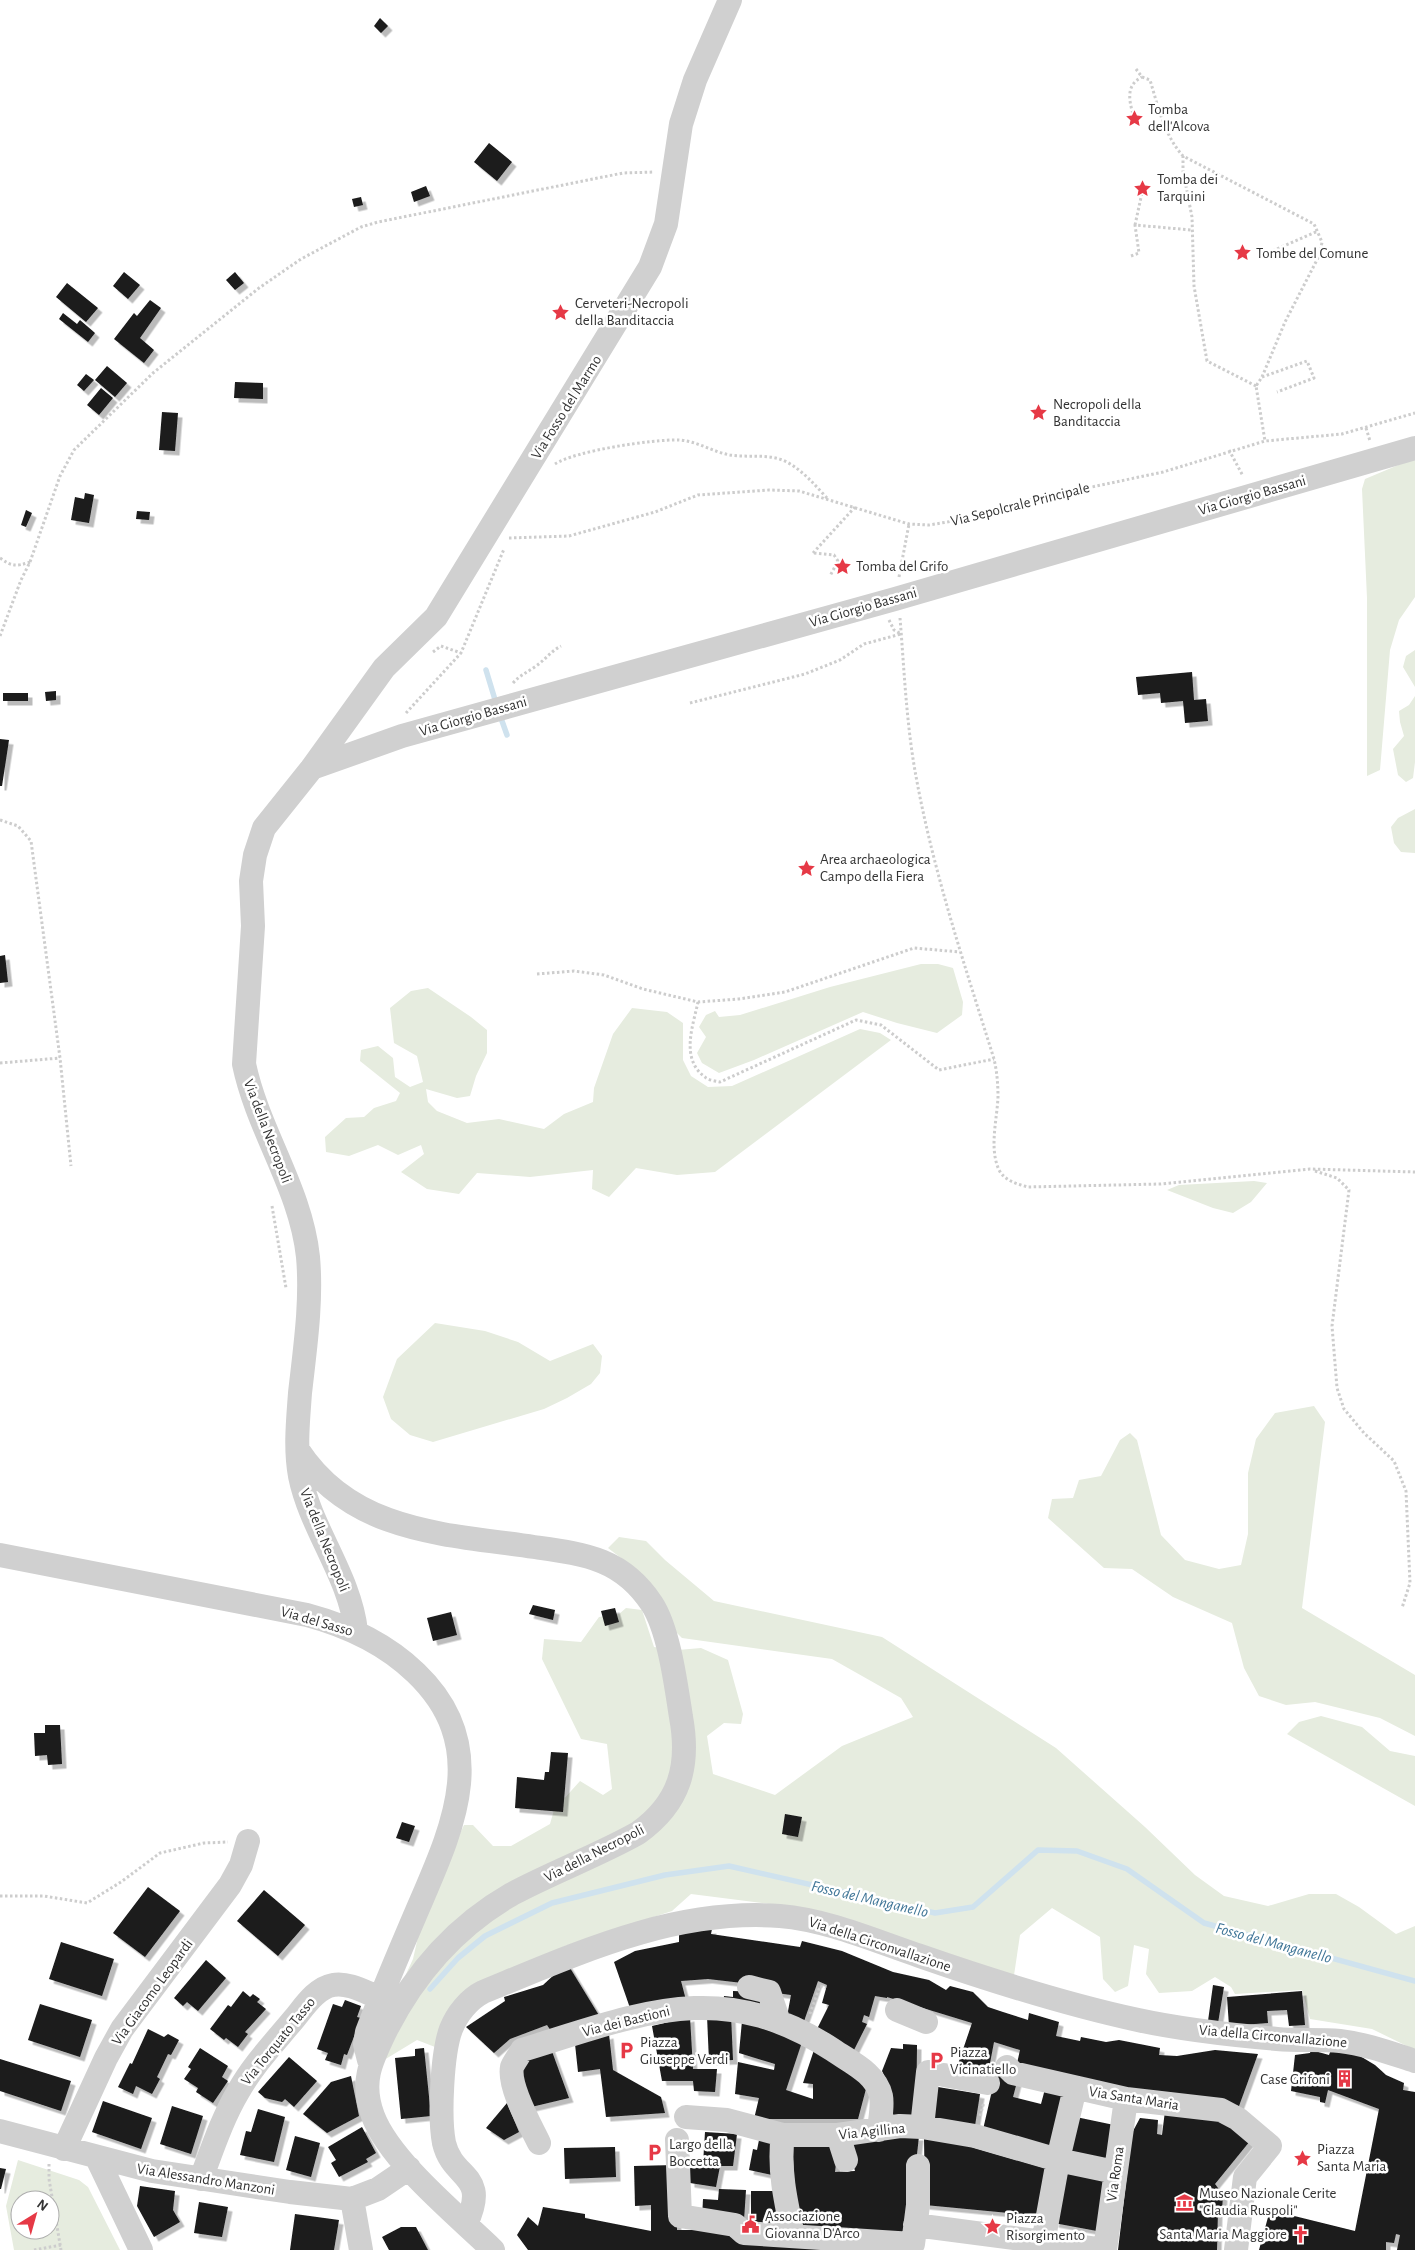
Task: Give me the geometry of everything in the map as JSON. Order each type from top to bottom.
[{"type":"street","name":"Via Fosso del Marmo","points":[[312,768],[384,668],[436,616],[650,268],[666,224],[672,173],[681,124],[695,80],[730,0]]},
{"type":"street","name":"Via Giorgio Bassani","points":[[312,768],[389,740],[901,596],[1415,448]]},
{"type":"street","name":"Via della Necropoli","points":[[312,768],[264,828],[255,855],[251,881],[253,926],[244,1064],[249,1087],[296,1203],[304,1228],[308,1258],[309,1301],[297,1449],[306,1500],[347,1595],[354,1614],[356,1632]]},
{"type":"street","name":"Via della Necropoli","points":[[297,1449],[320,1479],[338,1494],[368,1512],[393,1523],[422,1530],[577,1553],[596,1558],[620,1570],[640,1588],[658,1616],[664,1634],[684,1732],[685,1758],[680,1780],[669,1802],[638,1833],[512,1895],[466,1925],[423,1970],[397,2010],[370,2062],[367,2092],[373,2116],[385,2138],[409,2168],[493,2250]]},
{"type":"street","name":"Via del Sasso","points":[[0,1555],[307,1615],[356,1632],[398,1657],[429,1687],[440,1702],[452,1727],[460,1763],[457,1804],[446,1842],[380,1998],[366,2037],[366,2050],[370,2062]]},
{"type":"street","name":"Via Giacomo Leopardi","points":[[57,2147],[122,2029],[230,1885],[242,1865],[248,1841]]},
{"type":"street","name":"Via della Circonvallazione","points":[[466,2224],[473,2208],[474,2191],[470,2181],[446,2149],[442,2125],[448,2044],[454,2024],[464,2008],[483,1992],[604,1943],[636,1933],[699,1920],[759,1915],[804,1920],[842,1930],[1005,1985],[1125,2017],[1177,2027],[1251,2037],[1357,2044],[1415,2061]]},
{"type":"street","name":"Via Torquato Tasso","points":[[201,2179],[223,2122],[238,2092],[261,2059],[310,1999],[324,1988],[338,1984],[350,1986],[380,1998]]},
{"type":"street","points":[[749,1987],[769,1992],[779,2022]]},
{"type":"street","name":"Via dei Bastioni","points":[[539,2144],[523,2110],[512,2078],[512,2066],[522,2050],[628,2018],[681,2007],[731,2009],[779,2022],[803,2033],[863,2070],[875,2082],[881,2100],[879,2130]]},
{"type":"street","points":[[897,2010],[926,2022]]},
{"type":"street","name":"Via Santa Maria","points":[[922,2127],[936,2074],[993,2079],[1014,2073],[1126,2099],[1221,2110],[1238,2119],[1257,2133],[1270,2146],[1245,2177],[1236,2250]]},
{"type":"street","points":[[1042,2243],[1058,2160],[1075,2088]]},
{"type":"street","name":"Via Roma","points":[[1105,2250],[1126,2099]]},
{"type":"street","name":"Via Agillina","points":[[686,2118],[727,2120],[783,2135],[838,2135],[900,2126],[977,2129],[1058,2160],[1115,2172]]},
{"type":"street","name":"Via Alessandro Manzoni","points":[[0,2131],[143,2169],[201,2179],[352,2199],[378,2189],[409,2168]]},
{"type":"street","points":[[783,2135],[781,2150],[783,2175],[793,2235]]},
{"type":"street","points":[[838,2135],[846,2160]]},
{"type":"street","points":[[677,2140],[680,2216],[735,2225],[744,2233],[793,2235],[915,2225],[1105,2250]]},
{"type":"street","points":[[97,2158],[141,2250]]},
{"type":"street","points":[[915,2225],[918,2166]]},
{"type":"street","points":[[352,2199],[361,2250]]},
{"type":"path","points":[[1136,69],[1142,77],[1150,80],[1166,130],[1173,145],[1183,156],[1314,224],[1322,242],[1320,254],[1285,322],[1262,377],[1256,386],[1265,441]]},
{"type":"path","points":[[1134,118],[1129,92],[1132,85],[1142,77]]},
{"type":"path","points":[[1183,156],[1183,171],[1192,217],[1194,286],[1207,361],[1256,386]]},
{"type":"path","points":[[0,636],[21,580],[30,562],[60,476],[74,450],[153,374],[259,288],[301,259],[361,227],[378,222],[623,173],[640,171],[672,173]]},
{"type":"path","points":[[1131,256],[1139,253],[1136,225],[1143,188]]},
{"type":"path","points":[[1136,225],[1191,230]]},
{"type":"path","points":[[1268,253],[1318,231]]},
{"type":"path","points":[[1262,377],[1307,361],[1314,378],[1277,392]]},
{"type":"path","name":"Via Sepolcrale Principale","points":[[511,530],[508,538],[569,536],[655,512],[698,495],[715,492],[770,490],[799,491],[909,524],[929,525],[978,517],[1016,504],[1163,472],[1229,450],[1265,441],[1342,434],[1415,413]]},
{"type":"path","points":[[550,468],[558,462],[584,454],[637,444],[679,440],[730,455],[764,456],[785,461],[806,475],[827,498]]},
{"type":"path","points":[[1229,450],[1242,472],[1244,483]]},
{"type":"path","points":[[830,576],[838,561],[834,555],[813,553],[855,507]]},
{"type":"path","points":[[909,524],[901,596],[906,703],[914,766],[960,952],[994,1059],[997,1076],[994,1141],[999,1169],[1015,1184],[1028,1187],[1160,1184],[1310,1169],[1415,1172]]},
{"type":"path","points":[[389,740],[404,715],[461,653],[505,547]]},
{"type":"path","points":[[0,558],[11,566],[19,566],[30,562]]},
{"type":"path","points":[[690,703],[805,674],[840,660],[864,644],[902,634]]},
{"type":"path","points":[[507,706],[508,690],[520,676],[561,646]]},
{"type":"path","points":[[0,820],[18,826],[31,841],[60,1058],[71,1166]]},
{"type":"path","points":[[537,974],[574,971],[604,975],[643,989],[698,1002],[739,999],[785,992],[914,948],[960,952]]},
{"type":"path","points":[[698,1002],[689,1051],[693,1062],[705,1077],[720,1082],[856,1020],[881,1025],[939,1070],[994,1059]]},
{"type":"path","points":[[0,1063],[60,1058]]},
{"type":"path","points":[[1310,1169],[1337,1178],[1349,1190],[1332,1326],[1337,1388],[1344,1409],[1364,1433],[1394,1461],[1406,1491],[1410,1583],[1402,1608]]},
{"type":"path","points":[[271,1199],[287,1290]]},
{"type":"path","points":[[0,1896],[44,1896],[87,1903],[121,1882],[160,1854],[204,1843],[248,1841]]},
{"type":"path","points":[[803,2033],[820,1986],[826,1988]]},
{"type":"path","points":[[977,2129],[993,2079]]},
{"type":"path","points":[[57,2147],[49,2179],[62,2250]]},
{"type":"path","points":[[34,2250],[61,2245]]},
{"type":"shaded area","points":[[1415,458],[1415,597],[1399,620],[1390,650],[1380,770],[1367,776],[1367,598],[1362,489],[1365,479]]},
{"type":"shaded area","points":[[1415,650],[1415,687],[1403,667],[1406,656]]},
{"type":"shaded area","points":[[1415,696],[1415,762],[1413,778],[1406,782],[1398,775],[1393,749],[1404,736],[1399,711],[1409,705]]},
{"type":"shaded area","points":[[1415,809],[1415,853],[1401,852],[1394,843],[1391,827],[1398,818]]},
{"type":"shaded area","points":[[921,964],[938,964],[953,968],[963,1002],[962,1015],[937,1033],[863,1012],[754,1060],[719,1073],[702,1063],[697,1053],[706,1037],[699,1027],[706,1015],[715,1011],[719,1017],[740,1015],[830,987]]},
{"type":"shaded area","points":[[428,988],[487,1030],[487,1053],[476,1076],[470,1096],[457,1098],[426,1089],[428,1102],[437,1111],[467,1123],[499,1119],[544,1129],[564,1114],[593,1102],[594,1088],[613,1034],[632,1008],[667,1012],[683,1023],[683,1060],[691,1076],[708,1087],[732,1086],[860,1029],[880,1033],[891,1040],[715,1172],[677,1175],[636,1168],[609,1197],[592,1189],[593,1170],[530,1177],[477,1173],[459,1194],[427,1189],[401,1172],[424,1154],[421,1145],[398,1155],[378,1145],[349,1156],[326,1152],[325,1137],[346,1118],[364,1117],[374,1108],[396,1101],[400,1093],[360,1061],[361,1050],[378,1046],[393,1058],[395,1077],[410,1087],[423,1082],[417,1056],[394,1043],[390,1008],[411,991]]},
{"type":"shaded area","points":[[1254,1181],[1267,1183],[1251,1202],[1233,1213],[1213,1208],[1167,1190],[1179,1185]]},
{"type":"shaded area","points":[[435,1323],[485,1331],[518,1342],[550,1361],[593,1344],[602,1356],[600,1373],[591,1384],[544,1409],[433,1442],[410,1435],[391,1419],[383,1397],[397,1359]]},
{"type":"shaded area","points":[[1314,1406],[1325,1422],[1302,1608],[1415,1675],[1415,1736],[1380,1718],[1315,1702],[1286,1705],[1259,1696],[1244,1668],[1232,1623],[1173,1597],[1132,1569],[1104,1568],[1048,1518],[1052,1499],[1073,1498],[1079,1480],[1101,1476],[1120,1440],[1130,1433],[1137,1440],[1161,1535],[1185,1560],[1219,1569],[1241,1565],[1248,1534],[1248,1473],[1256,1439],[1275,1413]]},
{"type":"shaded area","points":[[619,1537],[646,1541],[665,1560],[714,1601],[882,1637],[1056,1748],[1145,1827],[1195,1875],[1224,1896],[1268,1906],[1309,1894],[1336,1894],[1359,1907],[1396,1934],[1415,1926],[1415,2050],[1372,2029],[1310,2019],[1302,1990],[1235,1994],[1231,1987],[1215,1977],[1192,1991],[1159,1993],[1146,1974],[1149,1949],[1134,1945],[1128,1986],[1115,1992],[1103,1979],[1100,1937],[1052,1908],[1020,1935],[1013,1982],[841,1922],[770,1904],[691,1894],[672,1911],[565,1946],[500,1980],[435,2047],[417,2040],[384,2060],[401,1985],[413,1959],[418,1937],[449,1857],[464,1825],[473,1825],[493,1846],[511,1846],[550,1824],[554,1810],[580,1781],[603,1795],[612,1789],[607,1744],[581,1739],[542,1659],[544,1639],[581,1642],[599,1617],[619,1614],[626,1608],[642,1610],[654,1647],[678,1650],[701,1648],[728,1660],[743,1714],[741,1724],[724,1723],[707,1736],[713,1774],[775,1795],[842,1746],[913,1717],[901,1698],[832,1659],[682,1638],[672,1628],[639,1572],[608,1548]]},
{"type":"shaded area","points":[[1321,1716],[1362,1727],[1390,1751],[1415,1756],[1415,1806],[1287,1734],[1299,1722]]},
{"type":"shaded area","points":[[18,2160],[79,2180],[88,2187],[120,2250],[14,2250],[12,2240],[60,2240],[60,2190],[10,2190]]},
{"type":"shaded area","points":[[10,2191],[10,2228],[6,2206]]},
{"type":"building","points":[[380,18],[388,26],[381,33],[374,26]]},
{"type":"building","points":[[489,143],[512,162],[497,181],[474,162]]},
{"type":"building","points":[[426,186],[430,196],[414,202],[411,192]]},
{"type":"building","points":[[361,197],[363,205],[354,207],[352,199]]},
{"type":"building","points":[[124,272],[140,285],[128,299],[113,286]]},
{"type":"building","points":[[235,272],[244,283],[235,290],[226,280]]},
{"type":"building","points":[[67,283],[98,308],[86,322],[56,297]]},
{"type":"building","points":[[150,300],[161,308],[140,338],[154,350],[144,363],[114,339],[134,313],[137,316]]},
{"type":"building","points":[[63,313],[77,324],[80,320],[95,333],[88,342],[59,319]]},
{"type":"building","points":[[107,366],[127,383],[115,397],[95,380]]},
{"type":"building","points":[[86,374],[94,380],[84,391],[77,385]]},
{"type":"building","points":[[235,382],[263,383],[263,399],[234,398]]},
{"type":"building","points":[[101,388],[113,398],[99,415],[87,405]]},
{"type":"building","points":[[162,412],[178,413],[175,451],[159,450]]},
{"type":"building","points":[[85,493],[94,495],[89,523],[71,520],[75,497],[84,499]]},
{"type":"building","points":[[26,510],[32,513],[26,527],[21,525]]},
{"type":"building","points":[[137,511],[150,512],[149,520],[136,519]]},
{"type":"building","points":[[1192,672],[1194,700],[1206,699],[1208,721],[1185,723],[1183,701],[1161,703],[1160,693],[1138,695],[1136,677]]},
{"type":"building","points":[[56,691],[56,700],[46,701],[45,692]]},
{"type":"building","points":[[3,693],[28,693],[28,701],[3,701]]},
{"type":"building","points":[[0,739],[9,740],[2,786],[0,786]]},
{"type":"building","points":[[5,955],[8,982],[0,983],[0,956]]},
{"type":"building","points":[[533,1605],[555,1610],[553,1620],[529,1614]]},
{"type":"building","points":[[615,1608],[619,1622],[605,1626],[601,1611]]},
{"type":"building","points":[[451,1612],[457,1635],[433,1641],[427,1618]]},
{"type":"building","points":[[45,1725],[60,1725],[62,1764],[48,1765],[47,1755],[35,1756],[34,1733],[45,1733]]},
{"type":"building","points":[[551,1752],[568,1753],[563,1812],[515,1808],[517,1777],[544,1780],[545,1772],[549,1772]]},
{"type":"building","points":[[785,1814],[802,1817],[798,1837],[782,1834]]},
{"type":"building","points":[[402,1822],[415,1826],[409,1842],[396,1838]]},
{"type":"building","points":[[148,1887],[180,1911],[145,1957],[113,1933]]},
{"type":"building","points":[[264,1890],[305,1925],[278,1956],[237,1921]]},
{"type":"building","points":[[712,1929],[711,1934],[800,1947],[802,1941],[842,1951],[893,1972],[929,1980],[946,1990],[950,1986],[973,1992],[988,2007],[1003,2012],[1028,2020],[1029,2013],[1059,2022],[1056,2036],[1080,2041],[1081,2037],[1106,2042],[1119,2040],[1160,2048],[1159,2055],[1177,2056],[1215,2050],[1258,2054],[1239,2106],[1199,2101],[1016,2068],[1020,2050],[994,2042],[987,2079],[956,2070],[972,2023],[887,1997],[875,1996],[869,2017],[864,2015],[862,2022],[867,2024],[850,2058],[815,2033],[829,2005],[822,2003],[827,1985],[818,1981],[802,2027],[786,2022],[791,1995],[769,1992],[760,1985],[708,1979],[681,1981],[687,2004],[630,2008],[614,1962],[635,1951],[679,1942],[679,1934]]},
{"type":"building","points":[[61,1942],[114,1959],[102,1996],[49,1979]]},
{"type":"building","points":[[206,1960],[226,1978],[198,2011],[187,2002],[183,2006],[174,1998]]},
{"type":"building","points":[[567,1963],[600,2017],[553,2034],[547,2025],[510,2039],[494,2053],[466,2027],[505,2001],[504,1997],[543,1985]]},
{"type":"building","points":[[1213,1985],[1224,1987],[1218,2023],[1208,2021]]},
{"type":"building","points":[[243,1991],[250,1997],[253,1994],[260,1999],[257,2002],[266,2009],[245,2032],[248,2034],[238,2047],[226,2038],[224,2040],[210,2029],[228,2005],[231,2007]]},
{"type":"building","points":[[733,1991],[756,1992],[768,2014],[723,2005],[724,1996],[733,1997]]},
{"type":"building","points":[[1302,1991],[1305,2025],[1289,2026],[1287,2010],[1267,2011],[1268,2023],[1229,2026],[1227,1997]]},
{"type":"building","points":[[345,2000],[361,2006],[357,2017],[361,2018],[347,2055],[344,2054],[341,2065],[325,2060],[328,2053],[317,2049],[333,2004],[342,2007]]},
{"type":"building","points":[[40,2004],[92,2020],[80,2057],[28,2040]]},
{"type":"building","points":[[731,2015],[733,2060],[709,2061],[707,2016]]},
{"type":"building","points":[[690,2017],[693,2069],[717,2069],[715,2092],[694,2091],[693,2081],[662,2081],[652,2026]]},
{"type":"building","points":[[742,2021],[802,2042],[786,2090],[813,2099],[813,2084],[803,2083],[814,2050],[867,2085],[858,2119],[754,2119],[759,2098],[735,2094],[738,2062],[774,2070],[775,2064],[739,2053]]},
{"type":"building","points":[[148,2029],[164,2037],[168,2034],[179,2040],[171,2055],[168,2054],[157,2077],[160,2079],[152,2094],[136,2086],[133,2094],[118,2087],[130,2063],[132,2064]]},
{"type":"building","points":[[609,2034],[613,2070],[661,2097],[665,2113],[606,2117],[600,2069],[578,2072],[575,2044]]},
{"type":"building","points":[[903,2044],[917,2045],[916,2124],[894,2120],[889,2085],[882,2071],[891,2048],[903,2049]]},
{"type":"building","points":[[550,2046],[569,2098],[527,2108],[516,2076],[524,2056]]},
{"type":"building","points":[[1332,2047],[1355,2053],[1375,2065],[1386,2075],[1404,2083],[1403,2090],[1415,2092],[1415,2250],[1397,2250],[1400,2235],[1396,2234],[1394,2243],[1386,2242],[1386,2250],[1259,2250],[1270,2210],[1355,2231],[1379,2109],[1328,2090],[1325,2103],[1320,2102],[1320,2097],[1291,2091],[1295,2055],[1310,2053],[1311,2050],[1329,2055]]},
{"type":"building","points":[[200,2048],[228,2066],[222,2077],[228,2081],[213,2103],[196,2092],[198,2088],[184,2079],[191,2069],[188,2067]]},
{"type":"building","points":[[424,2048],[431,2116],[401,2119],[395,2058],[415,2056],[415,2049]]},
{"type":"building","points":[[289,2057],[317,2081],[294,2107],[285,2099],[282,2102],[265,2098],[258,2092]]},
{"type":"building","points":[[0,2059],[71,2081],[61,2111],[0,2091]]},
{"type":"building","points":[[996,2073],[1018,2078],[1013,2097],[1041,2104],[1045,2089],[1067,2095],[1054,2151],[982,2134]]},
{"type":"building","points":[[351,2076],[359,2116],[327,2133],[303,2114],[331,2082]]},
{"type":"building","points":[[938,2087],[980,2094],[974,2132],[931,2124]]},
{"type":"building","points":[[103,2101],[152,2118],[141,2149],[92,2132]]},
{"type":"building","points":[[507,2103],[519,2132],[504,2140],[486,2128]]},
{"type":"building","points":[[172,2106],[203,2116],[191,2154],[160,2144]]},
{"type":"building","points":[[258,2109],[285,2117],[274,2162],[240,2155],[246,2131],[251,2132]]},
{"type":"building","points":[[1165,2111],[1221,2118],[1250,2141],[1215,2184],[1218,2188],[1217,2193],[1223,2194],[1222,2211],[1218,2210],[1217,2250],[1118,2250],[1132,2133],[1140,2118],[1158,2120],[1157,2134],[1162,2135]]},
{"type":"building","points":[[1076,2117],[1114,2125],[1107,2164],[1068,2157]]},
{"type":"building","points":[[362,2127],[376,2153],[366,2159],[368,2162],[339,2177],[331,2163],[336,2160],[328,2147]]},
{"type":"building","points":[[705,2132],[737,2134],[733,2166],[720,2166],[716,2187],[690,2183],[689,2163],[703,2164]]},
{"type":"building","points":[[760,2135],[779,2138],[772,2175],[749,2170],[753,2149],[757,2150]]},
{"type":"building","points":[[295,2136],[320,2143],[311,2177],[286,2170]]},
{"type":"building","points":[[919,2136],[908,2235],[797,2231],[792,2141],[838,2146],[835,2172],[855,2171],[846,2138]]},
{"type":"building","points":[[924,2137],[947,2140],[1048,2169],[1042,2219],[1009,2213],[925,2205]]},
{"type":"building","points":[[615,2147],[616,2177],[565,2179],[564,2148]]},
{"type":"building","points":[[675,2165],[677,2230],[730,2230],[730,2237],[834,2242],[874,2250],[528,2250],[517,2235],[528,2217],[538,2226],[543,2207],[585,2214],[585,2218],[651,2231],[651,2205],[635,2206],[634,2166]]},
{"type":"building","points":[[0,2168],[6,2169],[1,2189],[0,2189]]},
{"type":"building","points":[[1064,2173],[1106,2181],[1097,2231],[1054,2223]]},
{"type":"building","points":[[140,2186],[175,2191],[173,2210],[180,2222],[154,2237],[137,2206]]},
{"type":"building","points":[[719,2189],[746,2190],[744,2220],[702,2218],[703,2199],[718,2200]]},
{"type":"building","points":[[751,2191],[779,2191],[788,2233],[751,2231]]},
{"type":"building","points":[[199,2202],[228,2207],[222,2237],[194,2233]]},
{"type":"building","points":[[295,2214],[339,2220],[334,2250],[290,2250]]},
{"type":"building","points":[[401,2227],[416,2227],[428,2250],[389,2250],[382,2237]]},
{"type":"waterway","points":[[486,670],[496,703]]},
{"type":"waterway","points":[[502,721],[507,735]]},
{"type":"waterway","name":"Fosso del Manganello","points":[[430,1989],[458,1958],[485,1936],[552,1903],[665,1875],[729,1866],[935,1913],[973,1907],[1038,1850],[1077,1851],[1127,1869],[1204,1923],[1415,1981]]},
{"type":"place","name":"Tomba dell'Alcova","points":[[1134,118]]},
{"type":"place","name":"Tomba dei Tarquini","points":[[1143,188]]},
{"type":"place","name":"Tombe del Comune","points":[[1242,253]]},
{"type":"place","name":"Cerveteri-Necropoli della Banditaccia","points":[[561,312]]},
{"type":"place","name":"Necropoli della Banditaccia","points":[[1039,413]]},
{"type":"place","name":"Tomba del Grifo","points":[[842,566]]},
{"type":"place","name":"Area archaeologica Campo della Fiera","points":[[806,868]]},
{"type":"place","name":"Piazza Giuseppe Verdi","points":[[626,2051]]},
{"type":"place","name":"Piazza Vicinatiello","points":[[936,2061]]},
{"type":"place","name":"Case Grifoni","points":[[1344,2079]]},
{"type":"place","name":"Largo della Boccetta","points":[[655,2153]]},
{"type":"place","name":"Piazza Santa Maria","points":[[1303,2158]]},
{"type":"place","name":"Museo Nazionale Cerite \"Claudia Ruspoli\"","points":[[1185,2202]]},
{"type":"place","name":"Associazione Giovanna D'Arco","points":[[751,2225]]},
{"type":"place","name":"Piazza Risorgimento","points":[[992,2227]]},
{"type":"place","name":"Santa Maria Maggiore","points":[[1301,2234]]}]
